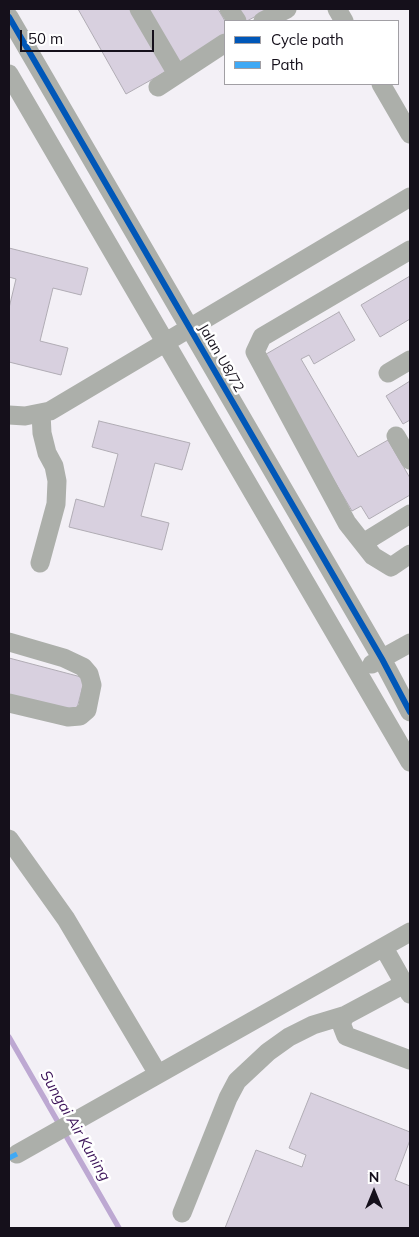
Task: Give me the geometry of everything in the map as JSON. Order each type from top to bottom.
[{"type":"street","points":[[139,9],[176,74]]},
{"type":"street","points":[[229,9],[236,20]]},
{"type":"street","points":[[265,20],[287,9]]},
{"type":"street","points":[[337,9],[343,20]]},
{"type":"street","name":"Jalan U8/72","points":[[9,16],[382,659],[410,712]]},
{"type":"street","points":[[158,87],[224,44]]},
{"type":"street","points":[[9,74],[410,762]]},
{"type":"street","points":[[382,85],[410,134]]},
{"type":"street","points":[[9,415],[25,416],[50,411],[410,197]]},
{"type":"street","points":[[410,250],[262,337],[255,352],[347,523],[373,556],[391,567],[410,554]]},
{"type":"street","points":[[388,373],[410,360]]},
{"type":"street","points":[[40,562],[56,504],[57,481],[54,466],[47,453],[42,433],[41,413]]},
{"type":"street","points":[[396,436],[410,460]]},
{"type":"street","points":[[363,543],[410,514]]},
{"type":"street","points":[[9,642],[64,658],[83,667],[89,674],[92,685],[87,710],[80,716],[68,717],[9,704]]},
{"type":"street","points":[[358,672],[410,643]]},
{"type":"street","points":[[9,839],[66,919],[158,1074]]},
{"type":"street","points":[[16,1154],[410,932]]},
{"type":"street","points":[[182,1213],[228,1098],[237,1081],[268,1052],[289,1037],[313,1025],[346,1015],[407,990],[384,948]]},
{"type":"street","points":[[346,1015],[341,1023],[346,1036],[410,1060]]},
{"type":"building","points":[[78,9],[132,9],[167,71],[126,94]]},
{"type":"building","points":[[147,9],[218,9],[224,20],[224,40],[180,65]]},
{"type":"building","points":[[236,9],[267,10],[249,20],[243,20]]},
{"type":"building","points":[[9,248],[88,268],[81,295],[53,288],[40,341],[68,348],[61,375],[9,362],[9,308],[16,279],[9,277]]},
{"type":"building","points":[[410,276],[410,319],[380,337],[361,305]]},
{"type":"building","points":[[339,312],[355,340],[314,364],[309,355],[301,359],[358,457],[388,440],[410,478],[410,495],[369,519],[361,506],[352,511],[261,357]]},
{"type":"building","points":[[410,381],[410,420],[403,424],[386,396]]},
{"type":"building","points":[[99,421],[190,443],[182,470],[155,463],[141,516],[169,523],[162,550],[69,527],[76,499],[104,507],[118,454],[92,447]]},
{"type":"building","points":[[9,658],[85,678],[76,712],[9,695]]},
{"type":"building","points":[[311,1093],[410,1132],[410,1140],[395,1180],[410,1186],[410,1228],[225,1228],[256,1150],[302,1167],[306,1155],[289,1148]]},
{"type":"waterway","name":"Sungai Air Kuning","points":[[9,1037],[119,1228]]},
{"type":"marked path","points":[[9,1158],[17,1154]]},
{"type":"cycle path","points":[[9,17],[382,659],[410,712]]}]
